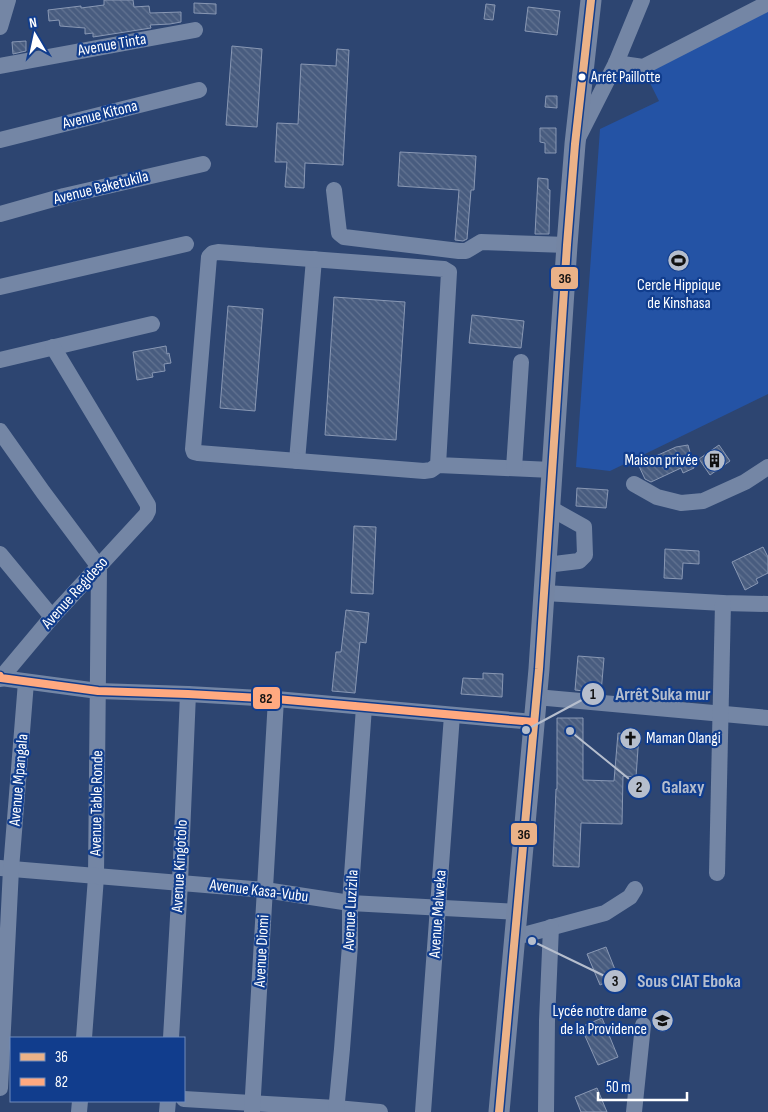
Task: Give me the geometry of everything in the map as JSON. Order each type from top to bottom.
[{"type":"main road","points":[[500,1112],[544,593],[575,144],[590,0]]},
{"type":"street","points":[[0,27],[8,0]]},
{"type":"street","points":[[575,144],[616,63],[642,0]]},
{"type":"street","points":[[616,63],[643,67],[768,3]]},
{"type":"street","name":"Avenue Tinta","points":[[0,66],[195,30]]},
{"type":"street","points":[[582,75],[606,83]]},
{"type":"street","name":"Avenue Kitona","points":[[0,140],[199,90]]},
{"type":"street","name":"Avenue Baketukila","points":[[0,214],[64,196],[203,164]]},
{"type":"street","points":[[334,190],[339,233],[344,237],[459,251],[466,251],[481,242],[567,245]]},
{"type":"street","points":[[0,287],[186,244]]},
{"type":"street","points":[[438,465],[449,272],[444,269],[218,252],[209,256],[194,452],[424,471],[431,470],[438,465],[552,470]]},
{"type":"street","points":[[297,461],[314,259]]},
{"type":"street","points":[[0,360],[152,324]]},
{"type":"street","name":"Avenue Regideso","points":[[0,678],[52,617],[146,515],[148,508],[53,347]]},
{"type":"street","points":[[514,468],[521,362]]},
{"type":"street","points":[[0,431],[99,567]]},
{"type":"street","points":[[634,484],[657,497],[682,503],[703,501],[745,482],[768,468]]},
{"type":"street","points":[[546,566],[579,561],[585,555],[584,527],[550,508]]},
{"type":"street","points":[[2,562],[52,617]]},
{"type":"street","name":"Avenue Table Ronde","points":[[84,1037],[96,877],[99,567]]},
{"type":"street","points":[[544,593],[768,604]]},
{"type":"street","points":[[717,873],[722,603]]},
{"type":"street","points":[[0,678],[98,691],[188,694],[276,700],[534,722]]},
{"type":"street","name":"Avenue Mpangala","points":[[0,1085],[6,869],[26,682]]},
{"type":"street","name":"Avenue Kingotolo","points":[[172,1037],[188,694]]},
{"type":"street","points":[[536,696],[768,718]]},
{"type":"street","name":"Avenue Diomi","points":[[253,1107],[276,700]]},
{"type":"street","name":"Avenue Luzizila","points":[[336,1110],[350,945],[350,902],[364,707]]},
{"type":"street","name":"Avenue Malweka","points":[[423,1112],[452,715]]},
{"type":"street","name":"Avenue Kasa-Vubu","points":[[6,869],[266,890],[350,902],[518,912]]},
{"type":"street","points":[[516,937],[605,913],[630,897],[635,889]]},
{"type":"street","points":[[546,1112],[551,927]]},
{"type":"street","points":[[634,1112],[643,1025]]},
{"type":"street","points":[[185,1099],[253,1107],[380,1112]]},
{"type":"shaded area","name":"Cercle Hippique de Kinshasa","points":[[768,10],[768,394],[610,471],[576,467],[600,129],[659,101],[645,73]]},
{"type":"building","points":[[104,0],[133,0],[134,7],[149,6],[150,13],[181,12],[181,22],[150,25],[151,28],[93,37],[93,33],[85,34],[85,28],[60,26],[59,20],[49,21],[48,10],[104,5]]},
{"type":"building","points":[[194,3],[216,4],[216,14],[194,13]]},
{"type":"building","points":[[486,4],[495,5],[493,20],[484,19]]},
{"type":"building","points":[[528,7],[560,11],[557,35],[525,31]]},
{"type":"building","points":[[26,41],[26,51],[13,54],[12,42]]},
{"type":"building","points":[[232,46],[262,49],[257,127],[226,125]]},
{"type":"building","points":[[337,49],[349,50],[343,165],[305,163],[304,188],[285,187],[287,162],[275,162],[277,123],[298,124],[301,64],[336,66]]},
{"type":"building","points":[[546,96],[557,96],[557,108],[545,107]]},
{"type":"building","points":[[540,128],[556,128],[556,153],[545,153],[545,143],[540,142]]},
{"type":"building","points":[[400,152],[476,156],[474,190],[471,190],[467,239],[463,241],[455,240],[459,190],[398,186]]},
{"type":"building","points":[[538,178],[548,179],[548,189],[550,190],[549,234],[535,234]]},
{"type":"building","points":[[334,297],[405,302],[396,440],[325,435]]},
{"type":"building","points":[[228,306],[263,309],[255,411],[220,408]]},
{"type":"building","points":[[472,315],[524,321],[521,348],[469,343]]},
{"type":"building","points":[[166,346],[171,363],[164,364],[165,371],[152,373],[153,377],[137,380],[133,352]]},
{"type":"building","points":[[688,445],[694,468],[683,473],[681,468],[651,482],[645,479],[638,464],[676,447]]},
{"type":"building","name":"Maison privée","points":[[719,445],[730,461],[710,475],[699,459]]},
{"type":"building","points":[[577,488],[608,490],[606,508],[576,506]]},
{"type":"building","points":[[354,526],[376,527],[373,594],[351,593]]},
{"type":"building","points":[[763,547],[768,557],[768,573],[756,579],[758,583],[745,590],[732,562]]},
{"type":"building","points":[[665,549],[699,551],[699,564],[683,563],[682,579],[664,578]]},
{"type":"building","points":[[346,610],[369,613],[366,643],[360,642],[355,693],[332,691],[336,652],[341,652]]},
{"type":"building","points":[[578,656],[604,658],[601,693],[575,690]]},
{"type":"building","points":[[483,673],[503,674],[502,697],[461,694],[463,678],[483,679]]},
{"type":"building","points":[[557,718],[583,718],[583,780],[614,781],[618,733],[639,735],[636,777],[623,776],[622,824],[581,823],[579,867],[553,866],[557,789]]},
{"type":"building","points":[[606,947],[618,977],[600,985],[587,954]]},
{"type":"building","points":[[602,1018],[618,1057],[598,1065],[581,1027]]},
{"type":"building","points":[[597,1088],[607,1112],[581,1112],[575,1097]]},
{"type":"transit line","name":"36","points":[[499,1112],[539,669],[575,144],[591,0]]},
{"type":"transit line","name":"82","points":[[0,676],[1,678],[98,691],[276,699],[534,722]]},
{"type":"place","name":"Arrêt Paillotte","points":[[582,77]]},
{"type":"place","name":"Cercle Hippique de Kinshasa","points":[[679,261]]},
{"type":"place","name":"Maison privée","points":[[714,460]]},
{"type":"place","name":"Arrêt Suka mur","points":[[526,730]]},
{"type":"place","name":"Galaxy","points":[[570,731]]},
{"type":"place","name":"Maman Olangi","points":[[630,738]]},
{"type":"place","name":"Sous CIAT Eboka","points":[[532,941]]},
{"type":"place","name":"Lycée notre dame de la Providence","points":[[663,1020]]}]
